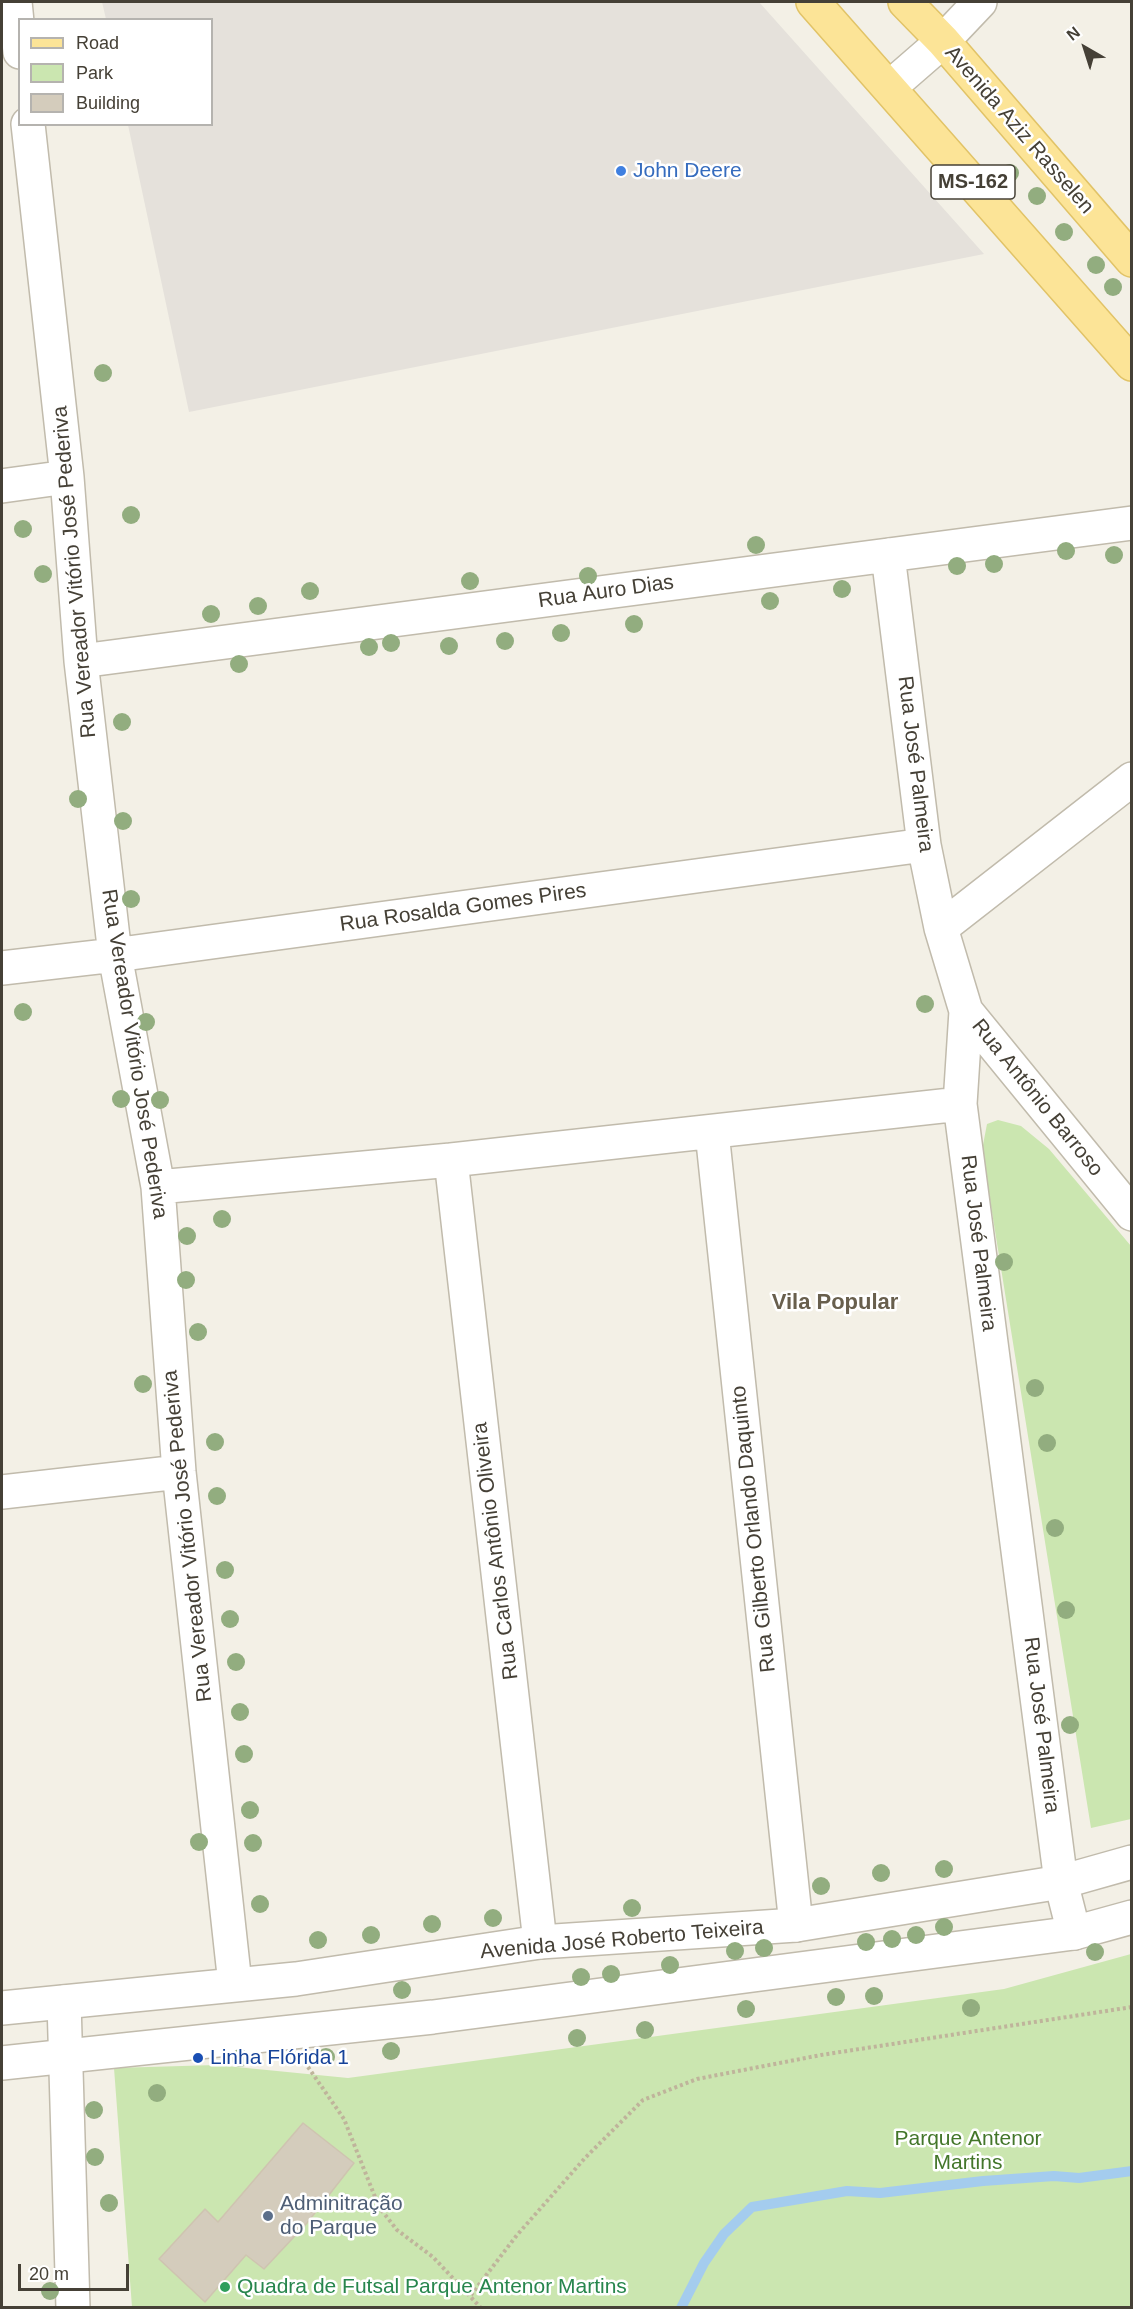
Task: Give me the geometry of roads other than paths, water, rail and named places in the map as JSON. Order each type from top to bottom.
[{"type":"main road","name":"MS-162","points":[[813,2],[1131,364]]},
{"type":"main road","name":"Avenida Aziz Rasselen","points":[[905,2],[943,41],[1131,260]]},
{"type":"street","points":[[890,87],[943,41],[980,2]]},
{"type":"street","points":[[11,12],[18,43]]},
{"type":"street","name":"Rua Vereador Vitório José Pederiva","points":[[28,126],[68,477],[81,661],[115,956],[158,1187],[179,1472],[240,2036]]},
{"type":"street","points":[[2,486],[68,477]]},
{"type":"street","name":"Rua Auro Dias","points":[[81,661],[1131,523]]},
{"type":"street","name":"Rua José Palmeira","points":[[888,555],[924,844],[941,928],[966,1011],[960,1104],[1061,1882],[1074,1934]]},
{"type":"street","points":[[941,928],[1131,779]]},
{"type":"street","name":"Rua Rosalda Gomes Pires","points":[[2,968],[115,956],[924,844]]},
{"type":"street","name":"Rua Antônio Barroso","points":[[966,1011],[1131,1214]]},
{"type":"street","points":[[158,1187],[451,1160],[960,1104]]},
{"type":"street","name":"Rua Gilberto Orlando Daquinto","points":[[712,1132],[796,1925]]},
{"type":"street","name":"Rua Carlos Antônio Oliveira","points":[[451,1160],[540,1942]]},
{"type":"street","points":[[2,1492],[179,1472]]},
{"type":"street","name":"Avenida José Roberto Teixeira","points":[[2,2008],[296,1979],[540,1942],[796,1925],[1061,1882],[1131,1862]]},
{"type":"street","points":[[2,2063],[284,2031],[433,2017],[1074,1934],[1131,1917]]},
{"type":"street","points":[[64,2002],[73,2307]]},
{"type":"waterway","points":[[681,2308],[704,2263],[724,2234],[752,2207],[847,2191],[880,2193],[983,2181],[1054,2176],[1079,2178],[1132,2171]]},
{"type":"place","name":"John Deere","points":[[621,171]]},
{"type":"place","name":"Linha Flórida 1","points":[[198,2058]]},
{"type":"place","name":"Adminitração do Parque","points":[[268,2216]]},
{"type":"place","name":"Quadra de Futsal Parque Antenor Martins","points":[[225,2287]]},
{"type":"district","name":"Vila Popular","points":[[835,1303]]},
{"type":"park label","name":"Parque Antenor Martins","points":[[968,2151]]}]
